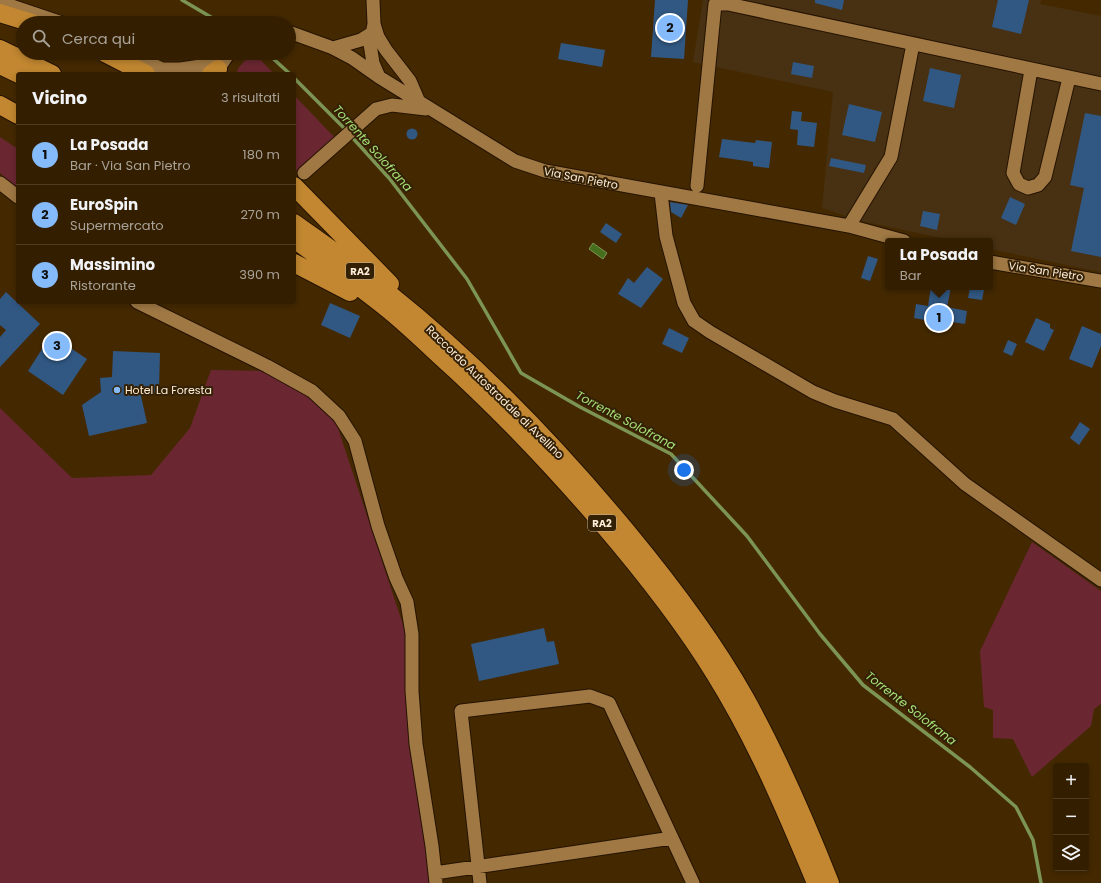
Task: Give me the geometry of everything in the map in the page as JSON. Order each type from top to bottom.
[{"type":"highway","points":[[0,12],[16,18]]},
{"type":"highway","points":[[0,49],[16,57]]},
{"type":"highway","points":[[23,60],[48,72]]},
{"type":"highway","points":[[119,60],[142,72]]},
{"type":"highway","points":[[0,65],[16,73]]},
{"type":"highway","points":[[0,105],[16,114]]},
{"type":"highway","points":[[299,180],[424,323]]},
{"type":"highway","name":"Raccordo Autostradale di Avellino","points":[[296,224],[382,288],[424,323],[521,414],[583,480],[646,556],[722,659],[762,729],[784,775],[830,883]]},
{"type":"highway","name":"Raccordo Autostradale di Avellino","points":[[296,240],[390,310],[432,348],[508,420],[566,481],[627,552],[680,622],[714,673],[745,728],[782,803],[816,883]]},
{"type":"highway","points":[[296,264],[343,287],[432,348]]},
{"type":"street","points":[[373,0],[373,28],[370,44],[373,63],[379,78],[387,68],[386,50]]},
{"type":"street","points":[[0,2],[41,16]]},
{"type":"street","points":[[697,186],[715,4],[728,4],[1101,84]]},
{"type":"street","points":[[333,48],[361,40],[373,28]]},
{"type":"street","points":[[373,28],[386,50],[410,81],[419,102]]},
{"type":"street","name":"Via San Pietro","points":[[296,35],[333,48],[352,58],[379,78],[515,161],[545,172],[849,226],[893,238]]},
{"type":"street","points":[[849,226],[891,157],[913,44]]},
{"type":"street","points":[[142,60],[162,69],[219,67]]},
{"type":"street","points":[[1031,70],[1013,173],[1019,184],[1028,188],[1038,185],[1045,177],[1069,78]]},
{"type":"street","points":[[299,180],[359,123],[376,109],[392,105],[430,109]]},
{"type":"street","points":[[0,183],[16,195]]},
{"type":"street","points":[[661,193],[666,236],[684,303],[694,320],[710,332],[813,392],[835,401],[893,418],[965,484],[1101,580]]},
{"type":"street","name":"Via San Pietro","points":[[993,263],[1101,281]]},
{"type":"street","points":[[141,304],[266,366],[312,391],[339,416],[355,441],[378,526],[396,578],[407,602],[412,634],[412,691],[416,744],[436,878],[479,867],[672,838]]},
{"type":"street","points":[[480,883],[461,711],[590,696],[609,703],[693,883]]},
{"type":"shaded area","points":[[703,0],[1041,0],[1040,4],[1101,16],[1101,272],[993,250],[993,238],[940,238],[862,221],[822,208],[833,92],[693,62]]},
{"type":"shaded area","points":[[246,60],[261,60],[272,72],[237,72]]},
{"type":"shaded area","points":[[296,97],[337,140],[328,150],[296,171]]},
{"type":"shaded area","points":[[0,137],[16,148],[16,186],[0,173]]},
{"type":"shaded area","points":[[593,243],[607,253],[603,259],[589,249]]},
{"type":"shaded area","points":[[211,370],[272,371],[329,401],[411,649],[429,883],[0,883],[0,408],[72,478],[151,475],[190,428]]},
{"type":"shaded area","points":[[1032,542],[1101,591],[1101,704],[1094,709],[1091,726],[1032,777],[1013,739],[993,738],[993,710],[984,707],[980,651]]},
{"type":"building","points":[[655,0],[688,0],[684,59],[651,57]]},
{"type":"building","points":[[815,0],[844,0],[842,10],[815,3]]},
{"type":"building","points":[[998,0],[1029,0],[1021,34],[992,27]]},
{"type":"building","points":[[561,43],[605,50],[602,67],[558,59]]},
{"type":"building","points":[[793,62],[814,66],[812,78],[791,74]]},
{"type":"building","points":[[930,68],[961,75],[954,108],[923,101]]},
{"type":"building","points":[[849,104],[882,112],[875,142],[842,135]]},
{"type":"building","points":[[792,111],[802,112],[801,121],[817,123],[814,147],[797,145],[798,130],[790,129]]},
{"type":"building","points":[[1085,113],[1101,116],[1101,257],[1071,251],[1084,188],[1070,185]]},
{"type":"building","points":[[410,129],[414,129],[416,130],[416,138],[410,139],[407,136],[407,132]]},
{"type":"building","points":[[722,139],[755,143],[756,140],[772,142],[769,168],[753,166],[753,162],[719,157]]},
{"type":"building","points":[[831,158],[866,165],[864,173],[829,166]]},
{"type":"building","points":[[1010,197],[1025,204],[1016,225],[1001,218]]},
{"type":"building","points":[[670,202],[688,205],[681,218],[671,212]]},
{"type":"building","points":[[923,211],[940,214],[937,230],[920,226]]},
{"type":"building","points":[[606,223],[622,234],[616,243],[600,232]]},
{"type":"building","points":[[868,256],[878,259],[870,281],[861,278]]},
{"type":"building","points":[[647,267],[663,279],[641,308],[618,294],[628,278],[634,283]]},
{"type":"building","points":[[931,290],[950,290],[947,307],[967,311],[965,324],[952,322],[952,325],[914,318],[916,304],[928,306]]},
{"type":"building","points":[[970,290],[984,290],[982,300],[968,298]]},
{"type":"building","points":[[6,292],[16,301],[16,304],[19,304],[40,324],[0,367],[0,337],[6,330],[0,325],[0,299]]},
{"type":"building","points":[[330,303],[360,316],[350,338],[321,325]]},
{"type":"building","points":[[1036,318],[1050,324],[1050,328],[1054,330],[1044,351],[1025,342]]},
{"type":"building","points":[[1082,326],[1101,334],[1101,346],[1092,368],[1069,359]]},
{"type":"building","points":[[669,328],[689,338],[682,353],[662,344]]},
{"type":"building","points":[[51,335],[87,359],[63,395],[28,371]]},
{"type":"building","points":[[1008,340],[1017,344],[1012,356],[1003,352]]},
{"type":"building","points":[[113,351],[160,353],[159,390],[152,395],[141,396],[147,423],[89,436],[82,405],[101,392],[100,378],[112,377]]},
{"type":"building","points":[[1080,422],[1090,429],[1079,445],[1070,438]]},
{"type":"building","points":[[544,628],[547,642],[554,641],[559,664],[479,681],[471,644]]},
{"type":"waterway","name":"Torrente Solofrana","points":[[182,0],[209,16]]},
{"type":"waterway","name":"Torrente Solofrana","points":[[275,60],[288,72]]},
{"type":"waterway","name":"Torrente Solofrana","points":[[296,80],[347,131]]},
{"type":"waterway","name":"Torrente Solofrana","points":[[351,136],[389,178],[467,279],[521,373],[580,407],[671,454],[747,536],[820,634],[863,685],[970,767],[1016,807],[1033,840],[1041,883]]},
{"type":"place","name":"EuroSpin","points":[[670,28]]},
{"type":"place","name":"La Posada","points":[[939,318]]},
{"type":"place","name":"Massimino","points":[[57,346]]},
{"type":"place","name":"Hotel La Foresta","points":[[117,390]]}]
